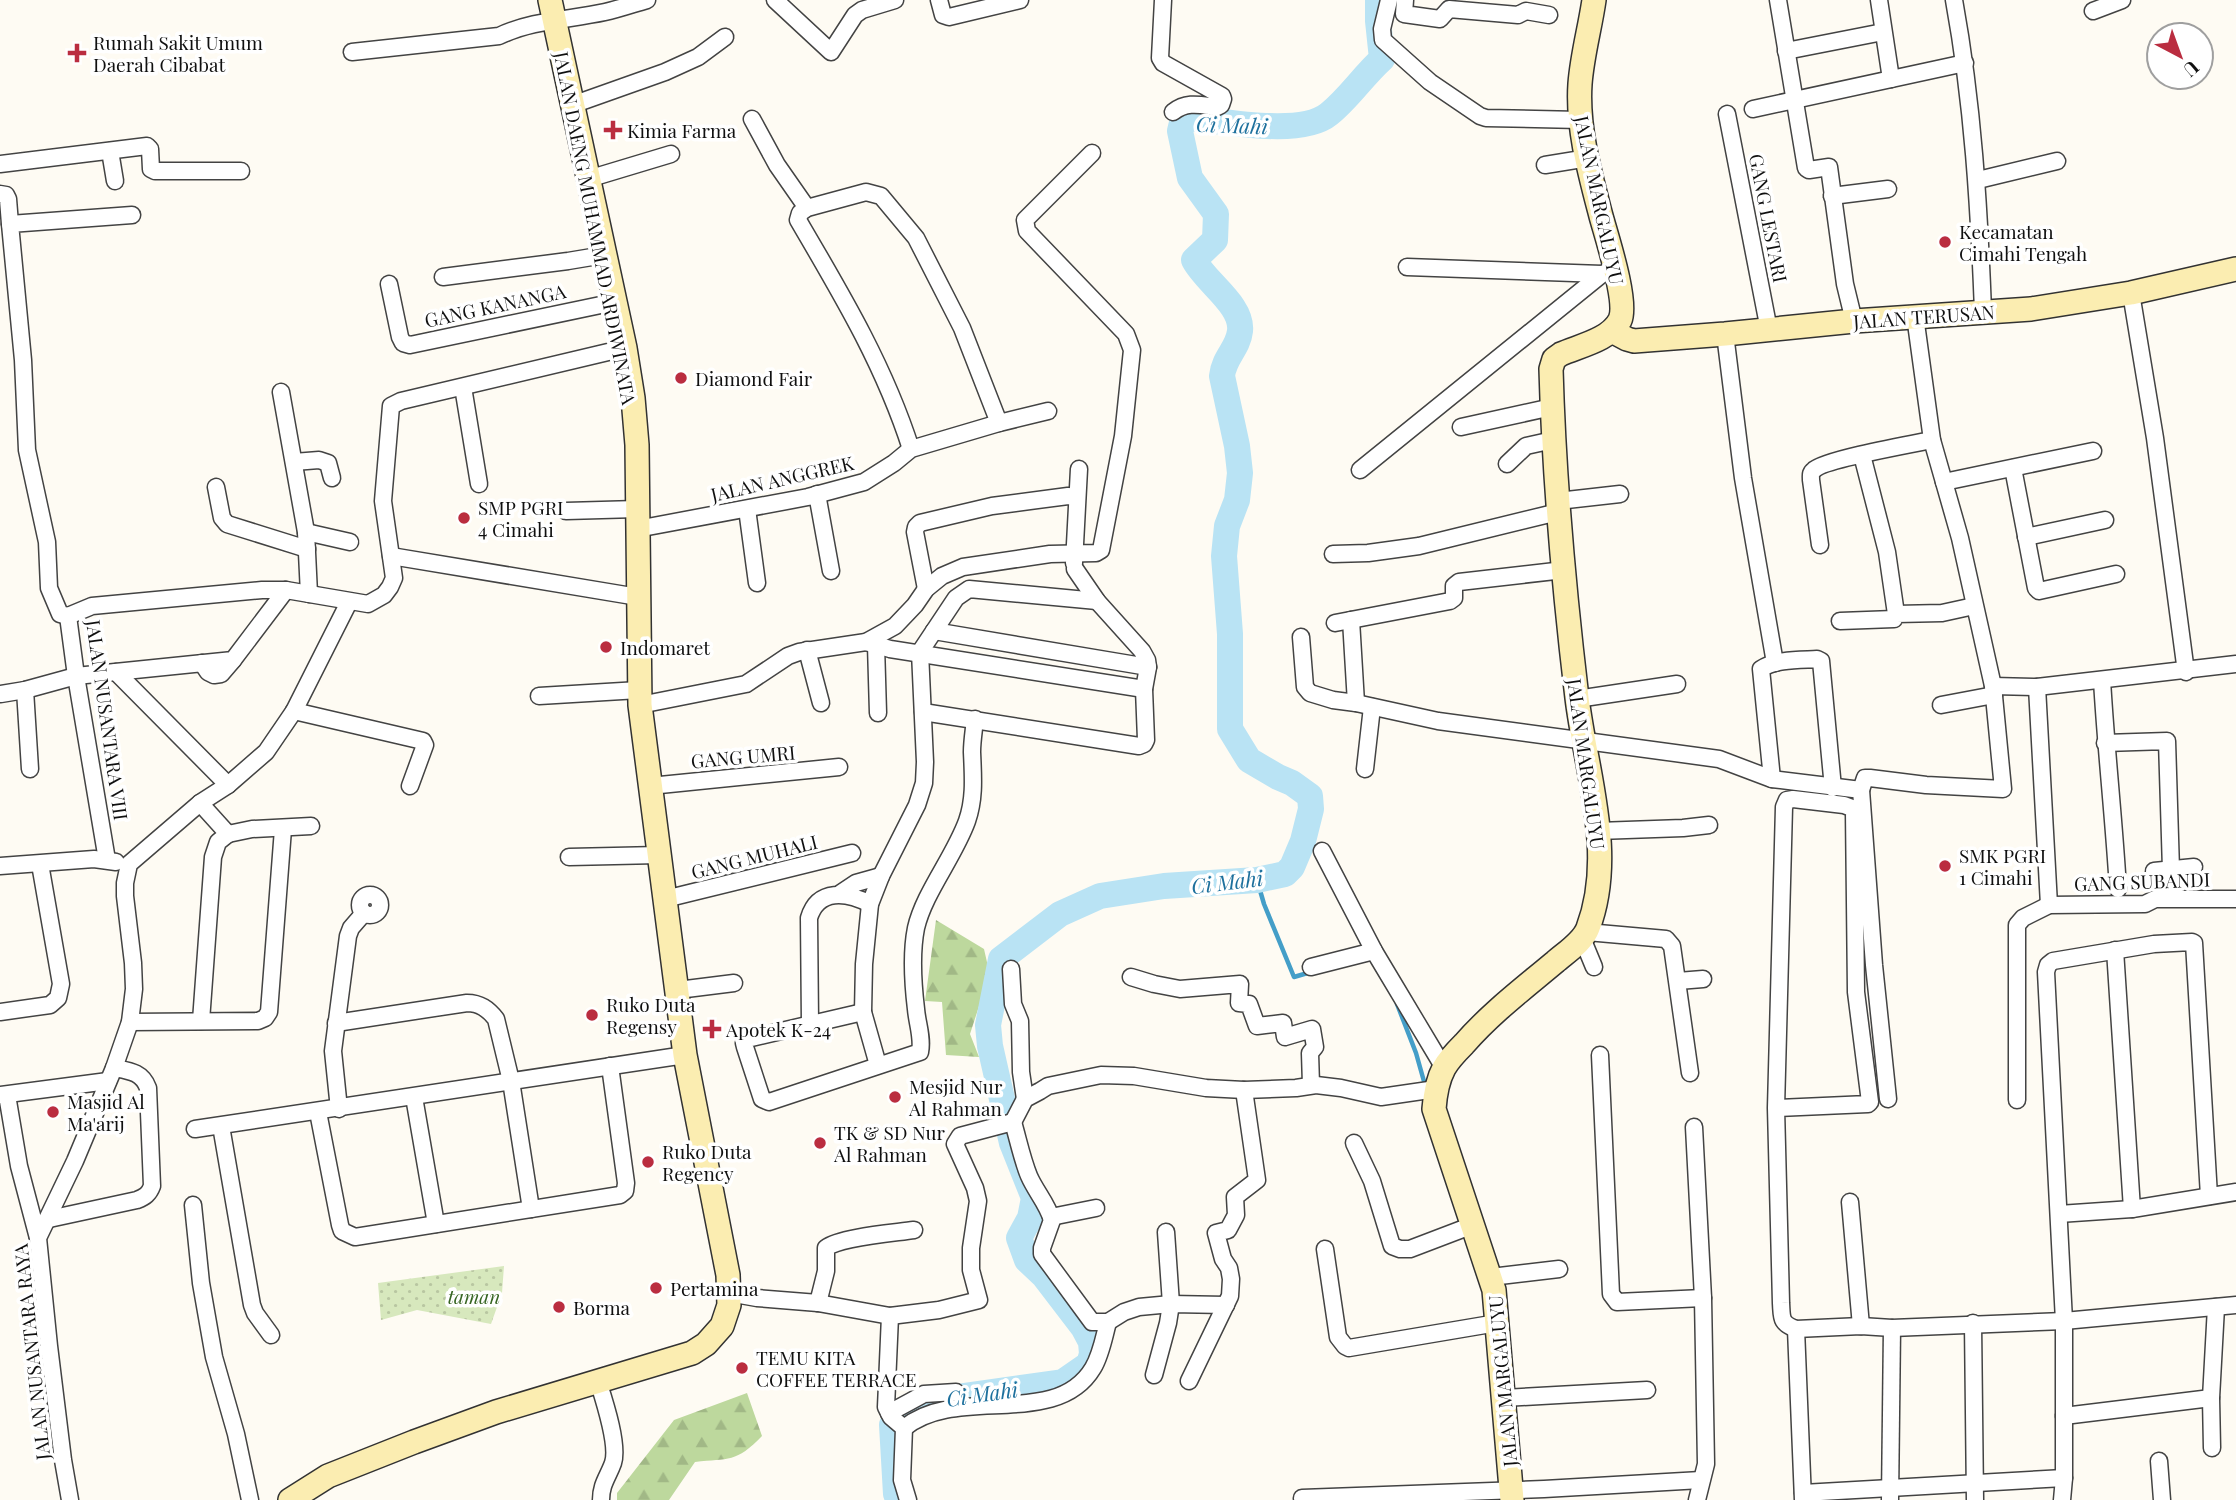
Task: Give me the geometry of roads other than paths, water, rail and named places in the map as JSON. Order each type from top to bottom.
[{"type":"main road","name":"JALAN MARGALUYU","points":[[1512,1495],[1491,1276],[1434,1109],[1436,1089],[1444,1068],[1490,1018],[1584,935],[1597,898],[1600,867],[1598,831],[1577,699],[1563,570],[1553,440],[1551,369],[1554,359],[1561,354],[1612,331],[1620,320],[1622,311],[1608,272],[1580,120],[1580,82],[1594,0]]},
{"type":"main road","name":"JALAN DAENG MUHAMMAD ARDIWINATA","points":[[290,1500],[328,1476],[496,1412],[692,1353],[706,1344],[722,1326],[727,1315],[729,1293],[723,1243],[685,1055],[639,697],[637,445],[633,398],[625,348],[552,10]]},
{"type":"main road","name":"JALAN TERUSAN","points":[[1612,331],[1634,341],[1915,316],[2031,309],[2132,293],[2236,269]]},
{"type":"main road","points":[[328,1476],[329,1500]]},
{"type":"street","points":[[352,52],[499,36],[552,10],[605,12],[647,0]]},
{"type":"street","points":[[775,0],[831,52],[855,15],[862,10],[895,0]]},
{"type":"street","points":[[939,0],[943,15],[949,17],[1020,0]]},
{"type":"street","points":[[1163,0],[1160,58],[1163,63],[1223,99],[1217,107],[1190,104],[1173,112]]},
{"type":"street","points":[[1778,0],[1806,168],[1809,170],[1829,167],[1845,284],[1854,321]]},
{"type":"street","points":[[1879,0],[1891,79]]},
{"type":"street","points":[[1954,0],[1965,63],[1978,180],[1983,311]]},
{"type":"street","points":[[2093,11],[2122,0]]},
{"type":"street","points":[[1549,15],[1526,10],[1518,15],[1449,9],[1440,19],[1396,6],[1382,29],[1383,40],[1430,82],[1480,116],[1580,120]]},
{"type":"street","points":[[1786,51],[1883,32]]},
{"type":"street","points":[[572,105],[665,72],[698,57],[725,37]]},
{"type":"street","points":[[1753,109],[1965,63]]},
{"type":"street","name":"GANG LESTARI","points":[[1727,114],[1769,330]]},
{"type":"street","points":[[752,119],[777,165],[807,208]]},
{"type":"street","points":[[0,164],[149,147],[151,169],[155,171],[241,171]]},
{"type":"street","points":[[110,151],[115,181]]},
{"type":"street","points":[[588,179],[671,153]]},
{"type":"street","points":[[871,643],[895,626],[926,589],[942,576],[963,567],[1050,554],[1074,561],[1103,548],[1123,436],[1132,350],[1126,334],[1027,230],[1025,220],[1092,153]]},
{"type":"street","points":[[1545,165],[1588,158]]},
{"type":"street","points":[[1978,180],[2057,161]]},
{"type":"street","points":[[1832,196],[1888,189]]},
{"type":"street","points":[[911,449],[898,409],[869,346],[798,220],[800,213],[807,208],[866,192],[881,196],[916,238],[962,328],[999,423]]},
{"type":"street","points":[[0,194],[6,195],[8,199],[23,360],[27,450],[47,542],[49,588],[60,614],[68,616]]},
{"type":"street","points":[[9,225],[132,215]]},
{"type":"street","points":[[443,277],[604,255]]},
{"type":"street","points":[[1407,267],[1608,272]]},
{"type":"street","points":[[1360,470],[1608,272]]},
{"type":"street","name":"GANG KANANGA","points":[[389,284],[400,337],[403,343],[410,345],[615,302]]},
{"type":"street","points":[[2132,293],[2155,438],[2186,672]]},
{"type":"street","points":[[1888,1099],[1874,965],[1861,790],[1865,778],[1926,785],[2003,789],[1993,691],[1960,538],[1932,440],[1915,316]]},
{"type":"street","points":[[1725,334],[1744,478],[1775,663]]},
{"type":"street","points":[[0,866],[107,860],[129,864],[200,803],[228,785],[266,752],[294,711],[349,602],[368,604],[384,595],[394,578],[383,501],[391,406],[401,401],[625,348]]},
{"type":"street","points":[[463,387],[479,484]]},
{"type":"street","points":[[281,392],[306,532],[309,594]]},
{"type":"street","points":[[1461,427],[1552,407]]},
{"type":"street","name":"JALAN ANGGREK","points":[[566,512],[637,519],[747,509],[817,495],[864,482],[911,449],[1048,411]]},
{"type":"street","points":[[1507,464],[1527,446],[1553,440]]},
{"type":"street","points":[[1820,545],[1811,475],[1815,468],[1832,461],[1932,440]]},
{"type":"street","points":[[1944,482],[2093,451]]},
{"type":"street","points":[[1840,621],[1894,619],[1896,614],[1887,552],[1862,455]]},
{"type":"street","points":[[293,462],[326,461],[330,466],[332,478]]},
{"type":"street","points":[[1072,600],[1079,468]]},
{"type":"street","points":[[2012,468],[2036,588],[2039,591],[2116,574]]},
{"type":"street","points":[[216,487],[222,518],[227,524],[307,549]]},
{"type":"street","points":[[1332,554],[1419,547],[1558,506],[1620,494]]},
{"type":"street","points":[[817,495],[831,571]]},
{"type":"street","points":[[926,589],[915,532],[920,523],[992,506],[1077,497]]},
{"type":"street","points":[[747,509],[757,583]]},
{"type":"street","points":[[2026,537],[2105,520]]},
{"type":"street","points":[[306,532],[350,542]]},
{"type":"street","points":[[391,556],[638,597]]},
{"type":"street","points":[[923,712],[1139,746],[1144,744],[1147,660],[1097,601],[1074,561]]},
{"type":"street","points":[[1356,704],[1343,621],[1450,601],[1454,598],[1454,586],[1458,582],[1563,570]]},
{"type":"street","points":[[878,1065],[863,1012],[864,964],[870,904],[917,805],[924,783],[920,652],[956,598],[969,589],[1097,601]]},
{"type":"street","name":"JALAN NUSANTARA VIII","points":[[107,860],[68,616],[92,606],[262,590],[286,590],[349,602]]},
{"type":"street","points":[[1,694],[76,676],[202,663],[208,672],[221,674],[286,590]]},
{"type":"street","points":[[1896,614],[1942,613],[1974,606]]},
{"type":"street","points":[[934,631],[1148,667]]},
{"type":"street","points":[[1301,637],[1305,687],[1310,693],[1333,701],[1438,721],[1720,759],[1772,779],[1861,790]]},
{"type":"street","points":[[871,643],[878,713]]},
{"type":"street","points":[[539,696],[639,697],[746,684],[788,656],[807,650],[871,643],[890,649],[1144,689]]},
{"type":"street","points":[[807,650],[821,702]]},
{"type":"street","points":[[1772,779],[1761,669],[1775,663],[1817,659],[1821,661],[1833,788]]},
{"type":"street","points":[[1941,705],[1993,691],[2186,672],[2236,664]]},
{"type":"street","points":[[116,672],[228,785]]},
{"type":"street","points":[[2102,680],[2118,889]]},
{"type":"street","points":[[1577,699],[1677,684]]},
{"type":"street","points":[[2018,1100],[2018,925],[2023,918],[2049,905],[2037,687]]},
{"type":"street","points":[[25,690],[30,769]]},
{"type":"street","points":[[1365,769],[1372,707]]},
{"type":"street","points":[[294,711],[423,741],[425,745],[410,786]]},
{"type":"street","points":[[863,1012],[747,1039],[744,1043],[762,1099],[769,1102],[916,1053],[921,1049],[915,1006],[916,928],[968,819],[974,786],[972,750],[975,719]]},
{"type":"street","points":[[2105,743],[2167,741],[2171,870]]},
{"type":"street","name":"GANG UMRI","points":[[650,786],[839,767]]},
{"type":"street","points":[[1776,1108],[1868,1104],[1871,1098],[1856,992],[1854,812],[1844,804],[1793,799],[1787,800],[1784,807],[1776,1108],[1782,1319],[1786,1326],[1796,1329],[1861,1326],[1892,1328],[2064,1321],[2236,1305]]},
{"type":"street","points":[[200,803],[228,834]]},
{"type":"street","points":[[1598,831],[1709,825]]},
{"type":"street","points":[[201,1021],[213,856],[218,842],[228,834],[311,826]]},
{"type":"street","points":[[130,1022],[258,1021],[265,1018],[269,1012],[283,829]]},
{"type":"street","points":[[1322,851],[1374,951],[1444,1068]]},
{"type":"street","name":"GANG MUHALI","points":[[665,899],[852,853]]},
{"type":"street","points":[[569,857],[659,855]]},
{"type":"street","points":[[0,1012],[50,1005],[58,998],[61,984],[40,864]]},
{"type":"street","name":"JALAN NUSANTARA RAYA","points":[[70,1500],[56,1409],[38,1238],[111,1075],[130,1022],[134,989],[125,883],[129,864]]},
{"type":"street","points":[[2154,871],[2194,867]]},
{"type":"street","points":[[810,1023],[809,918],[814,905],[856,883],[881,876]]},
{"type":"street","points":[[841,893],[870,904]]},
{"type":"street","name":"GANG SUBANDI","points":[[2049,905],[2145,904],[2155,899],[2236,899]]},
{"type":"street","points":[[339,1109],[333,1051],[336,1023],[348,936],[363,912]]},
{"type":"street","points":[[1594,967],[1584,935],[1666,939],[1672,946],[1690,1073]]},
{"type":"street","points":[[2062,1500],[2064,1321],[2046,972],[2053,961],[2154,944],[2192,942],[2195,946],[2208,1196]]},
{"type":"street","points":[[2115,950],[2132,1209]]},
{"type":"street","points":[[1311,967],[1374,951]]},
{"type":"street","points":[[1011,969],[1013,1004],[1020,1021],[1021,1072],[1025,1099]]},
{"type":"street","points":[[1131,976],[1180,989],[1240,984],[1239,1003],[1249,1004],[1257,1026],[1283,1023],[1285,1037],[1312,1029],[1314,1047],[1310,1052],[1311,1086]]},
{"type":"street","points":[[1678,981],[1703,979]]},
{"type":"street","points":[[678,990],[734,983]]},
{"type":"street","points":[[336,1023],[476,1003],[490,1012],[496,1019],[511,1081],[531,1209]]},
{"type":"street","points":[[195,1129],[685,1055]]},
{"type":"street","points":[[1600,1055],[1613,1299],[1617,1302],[1703,1298]]},
{"type":"street","points":[[318,1112],[342,1231],[355,1237],[620,1195],[625,1191],[626,1183],[610,1066]]},
{"type":"street","points":[[38,1238],[3,1095],[136,1072],[148,1088],[152,1186],[150,1192],[137,1200],[48,1219]]},
{"type":"street","points":[[1226,1305],[1171,1304],[1139,1307],[1108,1322],[1092,1322],[1042,1254],[1051,1228],[1051,1217],[1043,1197],[1028,1174],[1013,1122],[1025,1099],[1048,1086],[1101,1076],[1134,1076],[1206,1088],[1244,1090],[1311,1086],[1341,1088],[1381,1097],[1436,1089]]},
{"type":"street","points":[[1189,1381],[1230,1296],[1229,1268],[1223,1259],[1216,1233],[1228,1230],[1236,1215],[1235,1196],[1257,1180],[1244,1090]]},
{"type":"street","points":[[414,1097],[436,1224]]},
{"type":"street","points":[[729,1293],[818,1303],[890,1317],[929,1312],[979,1300],[971,1270],[971,1248],[978,1200],[955,1144],[960,1136],[1013,1122]]},
{"type":"street","points":[[221,1126],[252,1305],[271,1335]]},
{"type":"street","points":[[1694,1127],[1703,1298],[1706,1464],[1697,1500]]},
{"type":"street","points":[[1354,1143],[1373,1181],[1392,1246],[1410,1249],[1473,1225]]},
{"type":"street","points":[[2059,1214],[2132,1209],[2236,1192]]},
{"type":"street","points":[[1850,1202],[1861,1326]]},
{"type":"street","points":[[193,1205],[201,1283],[215,1357],[250,1500]]},
{"type":"street","points":[[1051,1217],[1096,1208]]},
{"type":"street","points":[[818,1303],[827,1271],[826,1248],[829,1245],[856,1238],[914,1230]]},
{"type":"street","points":[[1154,1375],[1171,1304],[1166,1231]]},
{"type":"street","points":[[1325,1249],[1338,1338],[1349,1348],[1497,1322]]},
{"type":"street","points":[[1491,1276],[1559,1269]]},
{"type":"street","points":[[2212,1448],[2211,1398],[2216,1307]]},
{"type":"street","points":[[890,1317],[886,1407],[896,1421],[901,1473],[908,1500]]},
{"type":"street","points":[[896,1421],[919,1418],[962,1406],[1033,1403],[1075,1388],[1095,1366],[1108,1322]]},
{"type":"street","points":[[1973,1323],[1975,1492]]},
{"type":"street","points":[[1890,1494],[1892,1328]]},
{"type":"street","points":[[1796,1329],[1803,1496],[1975,1492],[2064,1478]]},
{"type":"street","points":[[598,1381],[615,1449],[613,1463],[601,1488],[601,1500]]},
{"type":"street","points":[[1504,1398],[1647,1390]]},
{"type":"street","points":[[896,1421],[924,1394],[956,1392]]},
{"type":"street","points":[[2064,1416],[2211,1398]]},
{"type":"street","points":[[2159,1461],[2162,1500]]},
{"type":"street","points":[[1302,1498],[1512,1495],[1701,1479]]},
{"type":"waterway","name":"Ci Mahi","points":[[899,1500],[896,1494],[892,1425],[921,1402],[1063,1382],[1089,1364],[1092,1354],[1091,1342],[1083,1327],[1044,1276],[1027,1260],[1019,1238],[1030,1218],[1034,1198],[1012,1143],[990,1046],[988,1025],[1001,959],[1060,914],[1100,896],[1164,886],[1257,880],[1285,874],[1292,867],[1303,841],[1311,809],[1310,796],[1249,760],[1230,729],[1230,634],[1224,556],[1227,526],[1237,500],[1240,473],[1222,376],[1240,331],[1236,312],[1194,260],[1215,240],[1216,214],[1190,178],[1180,131],[1182,123],[1190,118],[1282,126],[1316,121],[1329,114],[1382,59],[1378,0]]},
{"type":"waterway","points":[[1257,880],[1294,977],[1311,972]]},
{"type":"waterway","points":[[1397,1004],[1425,1085]]},
{"type":"place","name":"Rumah Sakit Umum Daerah Cibabat","points":[[77,53]]},
{"type":"place","name":"Kimia Farma","points":[[613,130]]},
{"type":"place","name":"Kecamatan Cimahi Tengah","points":[[1945,242]]},
{"type":"place","name":"Diamond Fair","points":[[681,378]]},
{"type":"place","name":"SMP PGRI 4 Cimahi","points":[[464,518]]},
{"type":"place","name":"Indomaret","points":[[606,647]]},
{"type":"place","name":"SMK PGRI 1 Cimahi","points":[[1945,866]]},
{"type":"place","name":"Ruko Duta Regensy","points":[[592,1015]]},
{"type":"place","name":"Apotek K-24","points":[[712,1029]]},
{"type":"place","name":"Mesjid Nur Al Rahman","points":[[895,1097]]},
{"type":"place","name":"Masjid Al Ma'arij","points":[[53,1112]]},
{"type":"place","name":"TK & SD Nur Al Rahman","points":[[820,1143]]},
{"type":"place","name":"Ruko Duta Regency","points":[[648,1162]]},
{"type":"place","name":"Pertamina","points":[[656,1288]]},
{"type":"place","name":"Borma","points":[[559,1307]]},
{"type":"place","name":"TEMU KITA COFFEE TERRACE","points":[[742,1368]]},
{"type":"park label","name":"taman","points":[[474,1296]]}]
